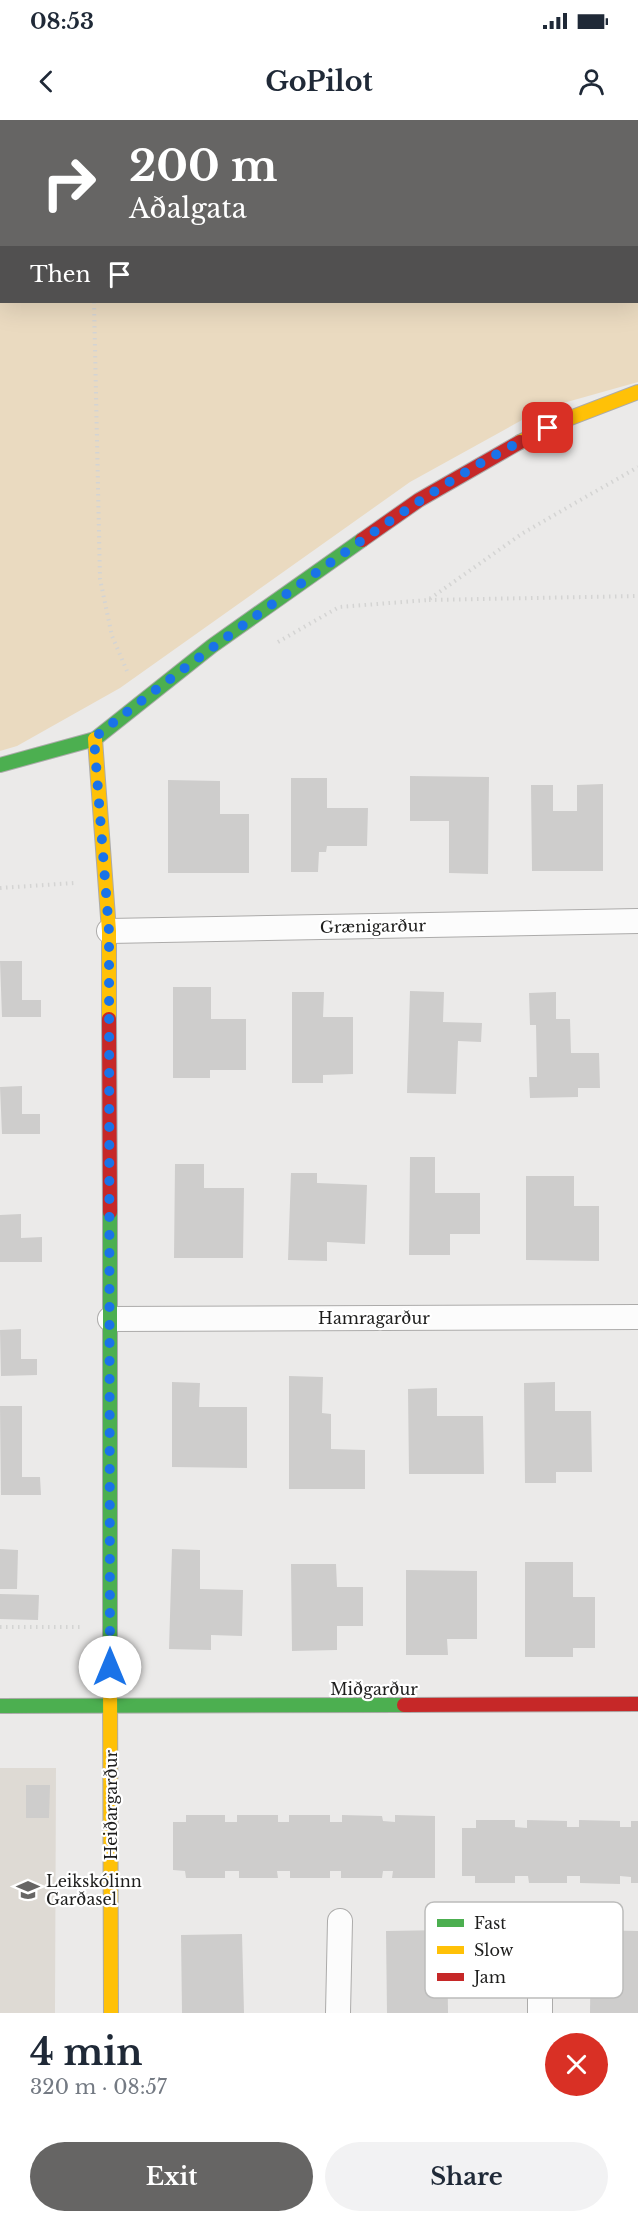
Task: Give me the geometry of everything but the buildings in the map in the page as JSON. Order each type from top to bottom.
[{"type":"street","points":[[0,765],[94,738],[212,646],[381,526],[466,471],[565,420],[638,392]]},
{"type":"street","name":"Heiðargarður","points":[[94,738],[109,931],[111,2013]]},
{"type":"street","name":"Grænigarður","points":[[109,931],[638,921]]},
{"type":"street","name":"Hamragarður","points":[[110,1319],[638,1317]]},
{"type":"street","name":"Miðgarður","points":[[0,1706],[638,1704]]},
{"type":"street","points":[[338,2013],[340,1921]]},
{"type":"path","points":[[94,303],[100,579],[112,636],[140,702]]},
{"type":"path","points":[[428,600],[523,533],[638,467]]},
{"type":"path","points":[[272,646],[339,608],[428,600],[638,596]]},
{"type":"path","points":[[0,888],[105,880]]},
{"type":"path","points":[[0,1627],[110,1628]]},
{"type":"shaded area","points":[[0,303],[638,303],[638,382],[542,409],[410,482],[120,688],[17,746],[0,751]]},
{"type":"shaded area","name":"Leikskólinn Garðasel","points":[[0,1768],[56,1768],[55,2013],[0,2013]]},
{"type":"traffic: fast","points":[[0,765],[95,739],[212,646],[362,540]]},
{"type":"traffic: fast","points":[[110,1212],[110,1670]]},
{"type":"traffic: fast","points":[[0,1706],[404,1705]]},
{"type":"traffic: slow","points":[[520,442],[565,420],[638,392]]},
{"type":"traffic: slow","points":[[95,739],[109,931],[109,1019]]},
{"type":"traffic: slow","points":[[110,1670],[111,2013]]},
{"type":"traffic: jam","points":[[362,540],[419,500],[520,442]]},
{"type":"traffic: jam","points":[[109,1019],[110,1212]]},
{"type":"traffic: jam","points":[[404,1705],[638,1704]]},
{"type":"place","name":"Leikskólinn Garðasel","points":[[28,1890]]},
{"type":"route","points":[[110,1667],[109,931],[94,738],[212,646],[419,500],[466,471],[548,428]]}]
